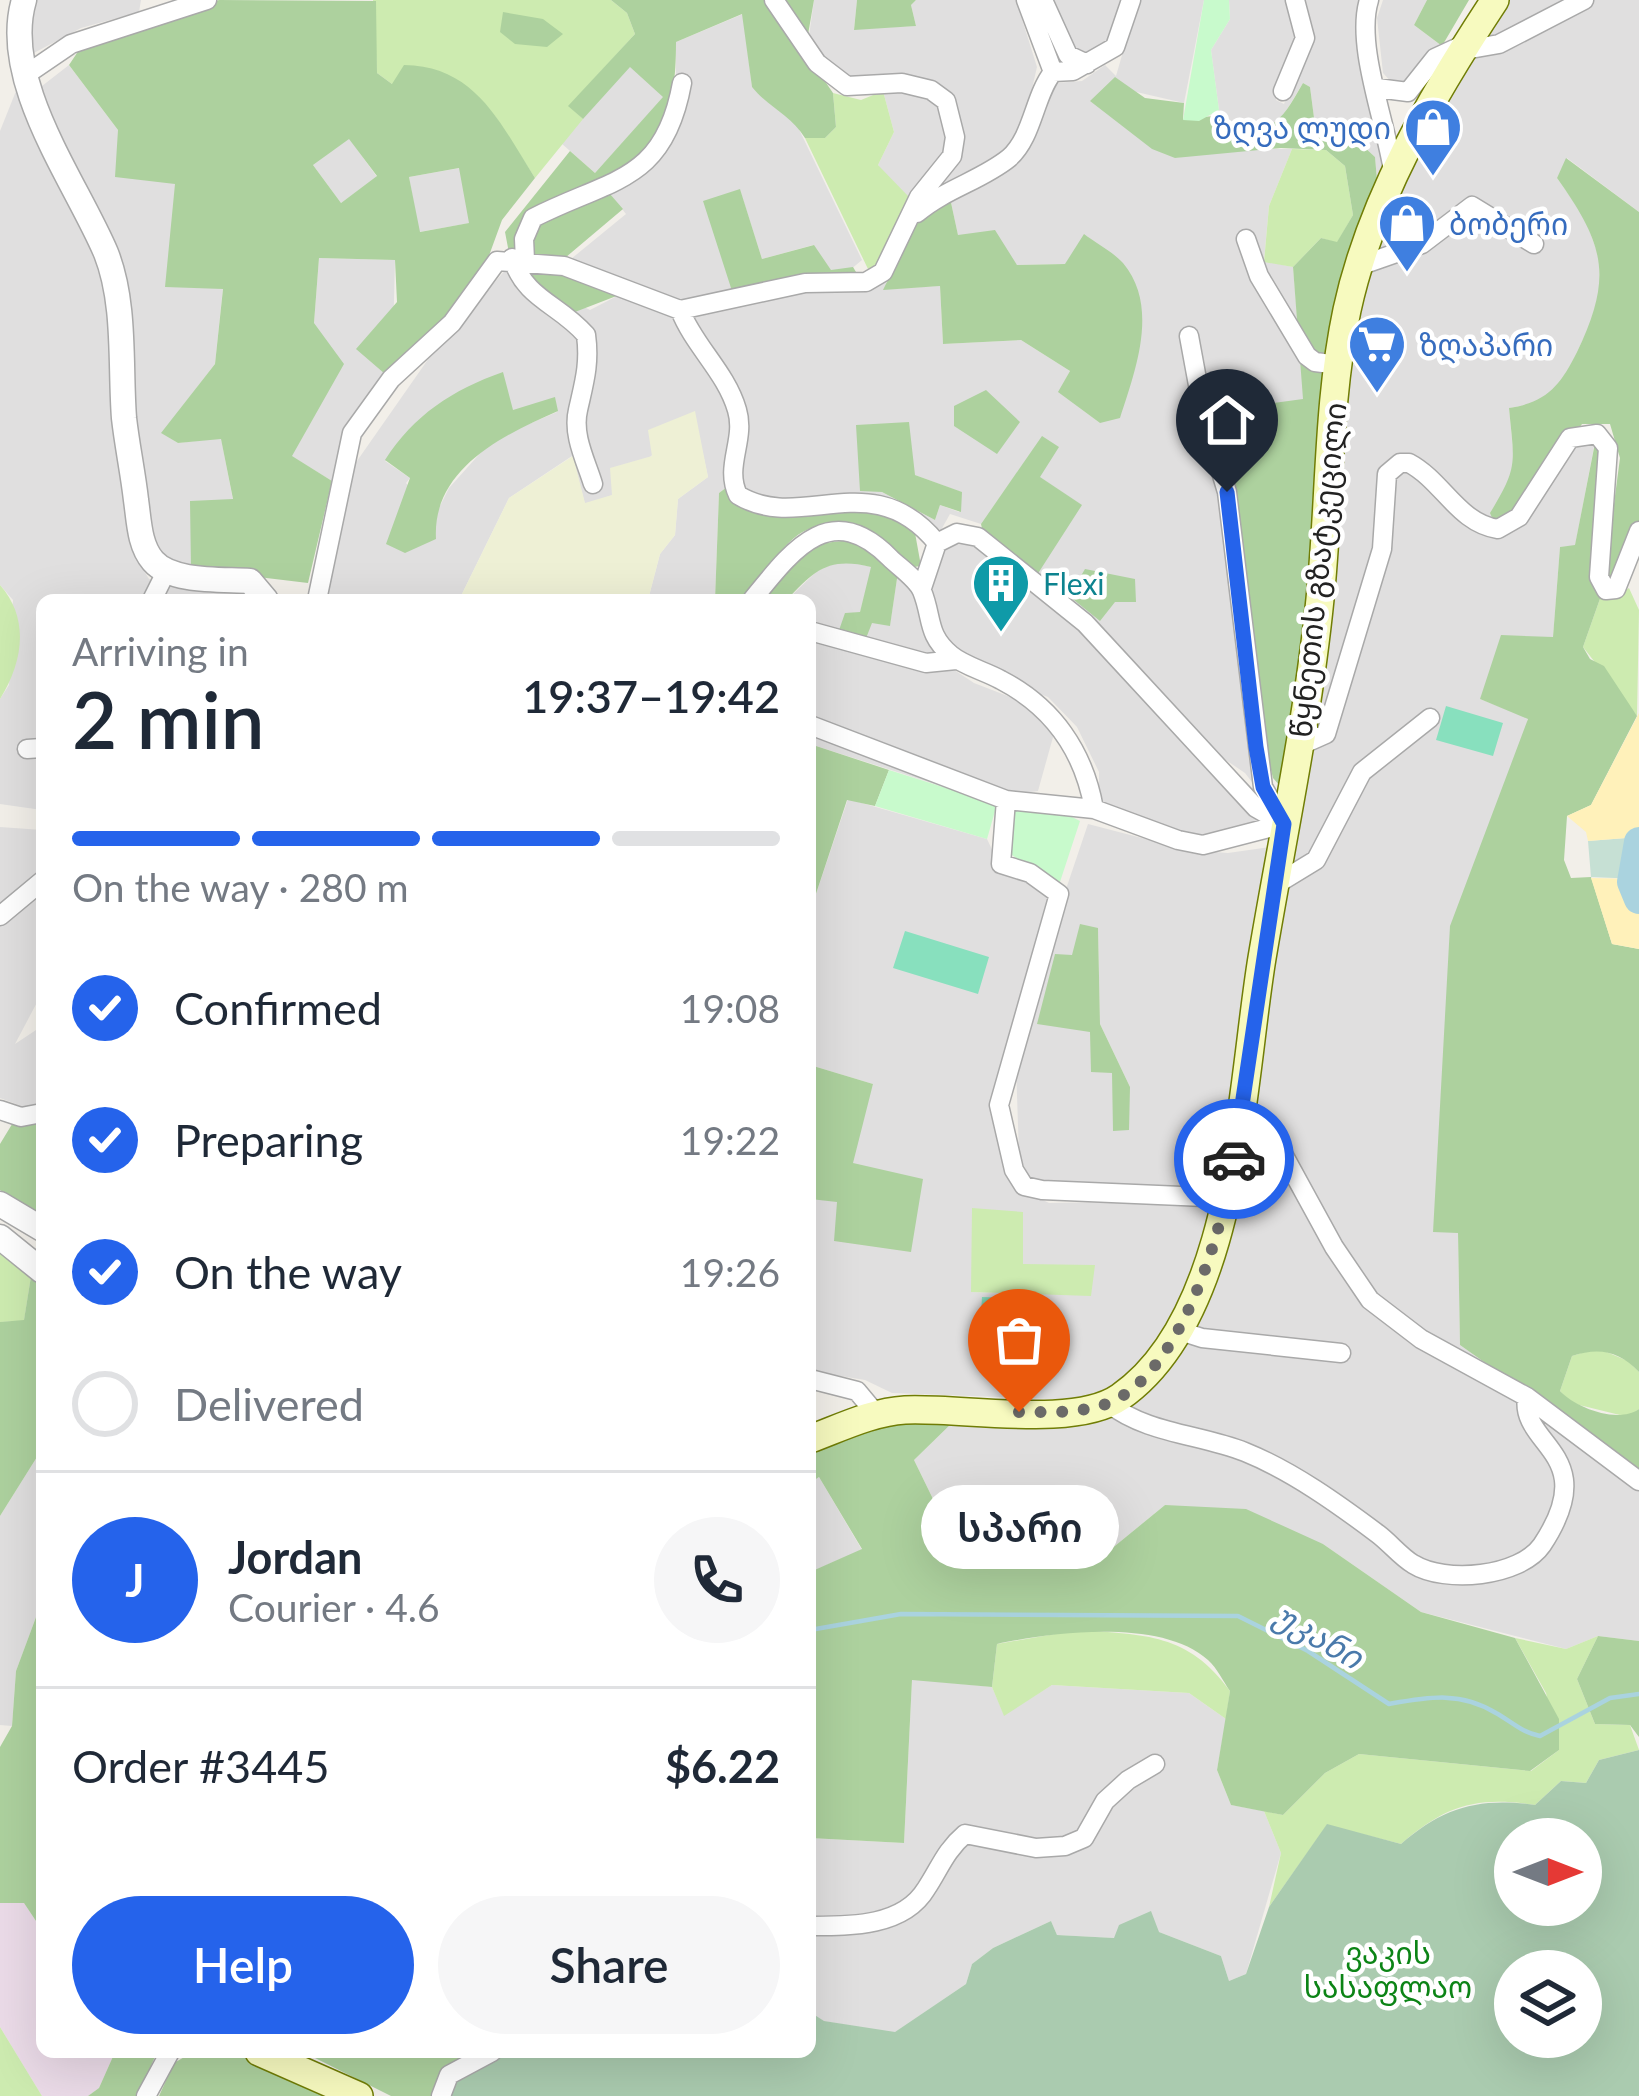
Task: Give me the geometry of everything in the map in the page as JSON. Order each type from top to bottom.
[{"type":"main road","name":"წყნეთის გზატკეცილი","points":[[1108,1403],[1139,1381],[1177,1330],[1228,1198],[1320,601],[1339,364],[1359,266],[1394,178],[1461,48],[1495,0]]},
{"type":"main road","points":[[816,1437],[877,1414],[946,1409],[1054,1412],[1108,1403]]},
{"type":"main road","points":[[290,2060],[358,2096]]},
{"type":"street","points":[[24,0],[12,26],[24,76],[53,162],[106,254],[116,300],[125,423],[142,539],[152,560],[166,572],[250,581],[261,594]]},
{"type":"street","points":[[24,76],[71,44],[207,0]]},
{"type":"street","points":[[318,594],[352,433],[391,379],[465,308],[497,261],[519,259],[573,268],[618,290],[680,310],[805,283],[866,282],[883,272],[920,197],[952,156],[955,137],[946,101],[912,84],[847,86],[817,63],[775,0]]},
{"type":"street","points":[[908,221],[944,191],[1007,160],[1018,147],[1053,72],[1026,0]]},
{"type":"street","points":[[1042,0],[1068,55],[1087,64]]},
{"type":"street","points":[[1053,72],[1087,64],[1115,47],[1131,0]]},
{"type":"street","points":[[1283,91],[1305,38],[1295,0]]},
{"type":"street","points":[[1369,0],[1365,28],[1394,178]]},
{"type":"street","points":[[1377,88],[1408,92],[1435,58],[1461,48],[1499,44],[1584,0]]},
{"type":"street","points":[[593,484],[577,434],[588,371],[586,335],[553,304],[524,288],[519,259],[533,218],[602,190],[666,142],[682,83]]},
{"type":"street","points":[[1359,266],[1422,244],[1472,206],[1534,244]]},
{"type":"street","points":[[1246,239],[1259,276],[1307,356],[1315,362],[1339,364]]},
{"type":"street","points":[[680,310],[729,387],[739,416],[732,467],[738,495],[765,508],[836,500],[874,504],[915,522],[937,542]]},
{"type":"street","points":[[1189,336],[1203,412],[1227,492],[1263,787],[1284,824]]},
{"type":"street","points":[[1299,746],[1326,734],[1382,549],[1387,475],[1393,467],[1409,464],[1421,470],[1469,519],[1498,529],[1520,517],[1570,438],[1597,434],[1607,448],[1602,588],[1616,589],[1624,579],[1639,531]]},
{"type":"street","points":[[757,594],[801,541],[822,532],[858,534],[873,542],[922,588]]},
{"type":"street","points":[[1094,809],[1083,764],[1044,709],[1016,688],[956,660],[932,637],[922,588],[937,542],[957,533],[978,537],[1085,623],[1256,808],[1284,824]]},
{"type":"street","points":[[155,594],[166,572]]},
{"type":"street","points":[[816,633],[926,663],[956,660]]},
{"type":"street","points":[[1275,885],[1316,860],[1361,772],[1430,718]]},
{"type":"street","points":[[816,727],[1006,800],[1094,809],[1203,845],[1284,824]]},
{"type":"street","points":[[1006,800],[1000,864],[1030,874],[1059,894],[999,1106],[1014,1170],[1024,1186],[1042,1190],[1228,1198]]},
{"type":"street","points":[[0,916],[36,886]]},
{"type":"street","points":[[0,1110],[21,1117],[36,1114]]},
{"type":"street","points":[[1240,1129],[1276,1141],[1334,1247],[1370,1300],[1440,1350],[1527,1396],[1639,1481]]},
{"type":"street","points":[[0,1204],[36,1225]]},
{"type":"street","points":[[0,1237],[36,1266]]},
{"type":"street","points":[[1177,1330],[1341,1353]]},
{"type":"street","points":[[816,1381],[857,1391],[877,1414]]},
{"type":"street","points":[[1108,1403],[1128,1419],[1264,1461],[1372,1530],[1413,1564],[1460,1573],[1489,1572],[1532,1557],[1563,1496],[1560,1458],[1528,1418],[1527,1396]]},
{"type":"street","points":[[816,1926],[848,1928],[909,1910],[944,1853],[964,1834],[1036,1848],[1065,1846],[1084,1838],[1105,1802],[1155,1764]]},
{"type":"street","points":[[146,2096],[167,2058]]},
{"type":"street","points":[[441,2096],[449,2075],[481,2058]]},
{"type":"shaded area","points":[[30,0],[141,0],[139,12],[81,28],[30,55]]},
{"type":"shaded area","points":[[814,0],[857,0],[854,29],[916,26],[911,5],[916,0],[1016,0],[1037,67],[1025,119],[1012,146],[916,210],[962,135],[959,114],[949,95],[842,80],[808,43]]},
{"type":"shaded area","points":[[1047,0],[1121,0],[1109,38],[1096,51],[1081,55],[1066,45]]},
{"type":"shaded area","points":[[1138,0],[1204,0],[1184,103],[1132,91],[1175,158],[1230,149],[1292,149],[1269,206],[1264,261],[1293,267],[1304,400],[1210,412],[1224,493],[1255,786],[1245,773],[1205,746],[1171,702],[1037,575],[1039,476],[1058,447],[1042,437],[981,524],[950,514],[941,530],[879,498],[838,493],[770,503],[738,484],[742,441],[687,314],[804,287],[887,280],[885,289],[940,286],[943,344],[1021,340],[1070,371],[1059,392],[1100,423],[1065,264],[1017,265],[1001,245],[958,235],[950,198],[1007,169],[1055,83],[1082,81],[1105,65],[1116,76]],"holes":[[[915,475],[961,492],[959,512],[940,505],[935,520],[882,492]]]},
{"type":"shaded area","points":[[1229,0],[1292,0],[1305,37],[1276,100],[1284,104],[1309,38],[1302,0],[1370,0],[1367,51],[1388,144],[1377,180],[1375,157],[1362,145],[1316,133],[1310,87],[1303,83],[1280,121],[1262,133],[1235,131],[1219,110],[1211,50],[1230,19]]},
{"type":"shaded area","points":[[1383,0],[1427,0],[1414,25],[1442,46],[1423,77],[1395,86],[1383,73],[1377,18]]},
{"type":"shaded area","points":[[1506,0],[1639,0],[1639,212],[1567,158],[1557,178],[1584,216],[1599,257],[1600,304],[1565,377],[1541,403],[1509,408],[1514,460],[1508,490],[1497,502],[1493,533],[1509,533],[1520,525],[1577,438],[1585,438],[1594,447],[1575,546],[1560,547],[1553,638],[1480,699],[1528,718],[1433,1232],[1458,1232],[1460,1345],[1639,1473],[1639,1641],[1598,1636],[1566,1649],[1421,1612],[1323,1544],[1165,1505],[1099,1559],[933,1499],[914,1460],[953,1422],[1127,1406],[1165,1374],[1206,1294],[1345,362],[1400,175]]},
{"type":"shaded area","points":[[743,14],[752,87],[795,121],[862,260],[850,270],[831,271],[813,245],[762,259],[740,190],[733,292],[697,303],[665,301],[571,259],[626,214],[610,194],[653,161],[676,83],[676,42]]},
{"type":"shaded area","points":[[69,65],[118,130],[175,183],[223,288],[215,364],[162,433],[178,443],[221,438],[233,500],[191,569],[166,563],[147,539],[123,295],[43,110],[42,86]]},
{"type":"shaded area","points":[[630,66],[664,97],[595,173],[561,143]]},
{"type":"shaded area","points":[[18,86],[95,247],[108,294],[130,530],[138,561],[149,579],[167,586],[241,594],[36,594],[36,809],[0,804],[0,699],[9,685],[13,600],[0,585],[0,131]]},
{"type":"shaded area","points":[[883,91],[917,91],[942,105],[949,145],[909,211],[878,165],[894,132]]},
{"type":"shaded area","points":[[349,138],[377,177],[341,203],[313,165]]},
{"type":"shaded area","points":[[460,168],[470,223],[419,232],[409,177]]},
{"type":"shaded area","points":[[319,258],[395,260],[392,380],[356,429],[332,481],[291,456],[327,387],[314,323]]},
{"type":"shaded area","points":[[507,268],[590,310],[619,295],[664,312],[675,320],[734,413],[727,487],[719,493],[715,594],[650,594],[660,554],[675,535],[678,499],[708,477],[694,412],[613,495],[585,504],[572,456],[509,498],[462,594],[324,594],[350,471],[429,358]],"holes":[[[555,398],[557,412],[492,440],[449,488],[435,516],[406,483],[410,478],[385,461]]]},
{"type":"shaded area","points":[[947,545],[986,549],[1084,626],[1265,817],[1264,833],[1254,842],[1225,844],[1118,826],[1099,799],[1099,772],[1077,727],[1048,697],[962,666],[928,609],[931,572],[939,553]]},
{"type":"shaded area","points":[[841,560],[872,567],[860,613],[890,625],[898,572],[918,591],[922,627],[939,660],[974,683],[1028,704],[1055,730],[1038,791],[1005,796],[997,804],[816,746],[816,594],[793,594],[817,571]]},
{"type":"shaded area","points":[[848,799],[987,839],[997,860],[1048,891],[1054,900],[1033,952],[1006,1055],[1003,1115],[1025,1191],[1049,1203],[1218,1200],[1186,1292],[1159,1344],[1104,1395],[1078,1400],[892,1393],[865,1380],[816,1372],[816,1199],[837,1201],[873,1084],[816,1067],[816,894]],"holes":[[[1023,1212],[1023,1264],[1091,1295],[971,1292]]]},
{"type":"shaded area","points":[[1088,824],[1188,850],[1228,853],[1278,846],[1218,1187],[1061,1190],[1029,1176],[1019,1156],[1016,1064],[1040,966]],"holes":[[[1098,928],[1100,1024],[1130,1087],[1112,1072],[1090,1032],[1072,956]]]},
{"type":"shaded area","points":[[0,827],[36,830],[36,877],[0,908]]},
{"type":"shaded area","points":[[36,893],[36,1004],[15,1044],[36,1030],[36,1106],[29,1109],[0,1098],[0,923]]},
{"type":"shaded area","points":[[36,1459],[36,1617],[16,1671],[12,1726],[0,1725],[0,1516]]},
{"type":"shaded area","points":[[819,1477],[862,1550],[816,1569]]},
{"type":"shaded area","points":[[912,1679],[992,1687],[1004,1715],[1052,1685],[1189,1693],[1226,1719],[1217,1770],[1231,1805],[1264,1811],[1281,1853],[1246,1974],[1229,1981],[1221,1956],[1159,1932],[1114,1938],[1057,1935],[1051,1921],[993,1948],[972,1964],[966,1984],[894,2033],[823,2021],[816,2016],[816,1838],[904,1843]]},
{"type":"shaded area","points":[[0,1903],[24,1903],[36,1921],[36,2058],[112,2058],[99,2088],[88,2096],[42,2096],[0,2027]]},
{"type":"green space","points":[[219,0],[376,1],[377,73],[392,84],[404,65],[450,75],[483,101],[535,178],[502,220],[479,283],[392,380],[356,349],[397,302],[395,260],[319,258],[314,323],[344,364],[292,456],[332,481],[308,583],[191,569],[190,501],[233,499],[221,439],[178,443],[161,433],[215,364],[223,289],[165,287],[175,184],[115,177],[118,130],[69,65],[79,50]],"holes":[[[349,139],[377,176],[341,203],[313,165]],[[459,168],[469,223],[420,232],[409,177]]]},
{"type":"green space","points":[[373,0],[611,0],[627,13],[635,34],[569,106],[583,119],[535,178],[495,116],[392,84],[377,73]]},
{"type":"green space","points":[[611,0],[814,0],[805,52],[833,93],[836,127],[825,138],[805,138],[752,87],[742,14],[676,42],[673,90],[651,145],[619,174],[558,204],[523,245],[509,253],[505,232],[570,151],[595,173],[663,97],[630,67],[583,119],[568,106],[635,34],[627,13]]},
{"type":"green space","points":[[857,0],[916,0],[911,5],[916,26],[854,30]]},
{"type":"green space","points":[[1204,0],[1229,0],[1230,19],[1211,50],[1219,110],[1199,121],[1183,120]]},
{"type":"green space","points":[[1427,0],[1469,0],[1442,46],[1414,25]]},
{"type":"green space","points":[[503,12],[543,19],[563,34],[547,47],[515,44],[500,32]]},
{"type":"green space","points":[[1115,77],[1145,98],[1184,103],[1183,119],[1214,116],[1219,110],[1235,131],[1269,126],[1303,83],[1310,87],[1316,133],[1362,145],[1375,157],[1377,180],[1363,219],[1310,621],[1280,786],[1273,778],[1265,745],[1210,412],[1303,399],[1293,267],[1321,238],[1337,242],[1353,215],[1345,166],[1326,150],[1281,148],[1175,158],[1152,149],[1090,101]]},
{"type":"green space","points":[[883,91],[894,132],[878,165],[909,197],[878,267],[868,269],[805,138],[825,138],[836,127],[833,93],[861,100]]},
{"type":"green space","points":[[1292,149],[1326,150],[1345,166],[1353,215],[1337,243],[1321,238],[1293,267],[1264,262],[1269,206]]},
{"type":"green space","points":[[1566,158],[1639,212],[1639,526],[1614,585],[1605,572],[1620,458],[1610,424],[1582,424],[1514,516],[1493,520],[1490,513],[1512,464],[1509,408],[1543,397],[1558,383],[1577,352],[1596,303],[1599,282],[1594,243],[1557,178]]},
{"type":"green space","points":[[740,189],[762,259],[814,245],[831,270],[853,267],[859,277],[732,291],[703,201]]},
{"type":"green space","points":[[610,194],[623,209],[559,263],[533,258],[529,248],[535,225]]},
{"type":"green space","points":[[950,198],[958,235],[995,230],[1017,265],[1065,264],[1084,234],[1123,263],[1134,280],[1142,319],[1137,360],[1120,418],[1100,423],[1058,392],[1070,371],[1021,340],[943,344],[940,286],[883,290],[914,226]]},
{"type":"green space","points":[[527,268],[563,272],[619,295],[575,312],[531,284]]},
{"type":"green space","points":[[503,372],[513,410],[555,397],[558,411],[494,444],[458,474],[438,514],[436,539],[405,553],[386,544],[410,478],[385,460],[408,430],[436,406]]},
{"type":"green space","points":[[986,390],[1020,422],[997,454],[954,426],[954,406]]},
{"type":"green space","points":[[695,411],[708,477],[678,499],[675,535],[660,554],[650,594],[462,594],[509,498],[573,456],[585,503],[612,495],[610,468],[652,456],[648,430]]},
{"type":"green space","points":[[909,422],[915,475],[962,492],[961,512],[940,505],[935,520],[882,492],[860,491],[856,425]]},
{"type":"green space","points":[[1042,436],[1059,447],[1040,477],[1082,505],[1037,575],[983,533],[981,524]]},
{"type":"green space","points":[[1595,443],[1601,443],[1602,593],[1583,647],[1590,659],[1604,666],[1637,716],[1591,805],[1567,816],[1564,860],[1571,878],[1591,877],[1612,944],[1639,949],[1639,1372],[1616,1355],[1582,1353],[1572,1356],[1560,1391],[1598,1412],[1620,1415],[1639,1409],[1639,1472],[1460,1345],[1458,1233],[1433,1232],[1450,926],[1528,719],[1480,699],[1501,635],[1553,637],[1560,547],[1575,545]]},
{"type":"green space","points":[[727,487],[739,503],[773,516],[856,509],[886,513],[915,533],[921,566],[907,568],[887,544],[872,535],[823,525],[794,538],[753,594],[715,594],[719,493]]},
{"type":"green space","points":[[859,540],[898,572],[890,626],[872,623],[863,646],[837,636],[845,613],[860,612],[871,567],[834,565],[815,573],[793,594],[769,594],[793,560],[824,543]]},
{"type":"green space","points":[[1085,569],[1135,579],[1136,602],[1115,602],[1100,621],[1069,596]]},
{"type":"green space","points":[[0,585],[16,612],[20,641],[14,670],[0,699]]},
{"type":"green space","points":[[1629,588],[1639,610],[1637,716],[1583,647],[1602,593],[1614,597]]},
{"type":"green space","points":[[1446,706],[1503,723],[1493,756],[1436,740]]},
{"type":"green space","points":[[816,746],[889,770],[875,806],[847,800],[816,894]]},
{"type":"green space","points":[[889,770],[997,804],[987,839],[875,806]]},
{"type":"green space","points":[[1040,801],[1080,821],[1058,888],[1005,850],[1016,806]]},
{"type":"green space","points":[[1639,837],[1639,879],[1591,877],[1588,841]]},
{"type":"green space","points":[[1080,924],[1098,928],[1100,1024],[1130,1087],[1129,1130],[1113,1131],[1112,1073],[1091,1072],[1090,1032],[1037,1024],[1055,954],[1072,955]]},
{"type":"green space","points":[[905,931],[989,957],[978,994],[893,968]]},
{"type":"green space","points":[[816,1067],[873,1084],[853,1163],[923,1179],[911,1252],[834,1241],[837,1202],[816,1200]]},
{"type":"green space","points":[[17,1116],[36,1123],[36,1215],[0,1190],[0,1144]]},
{"type":"green space","points":[[972,1208],[1023,1212],[1023,1264],[1095,1265],[1091,1296],[971,1292]]},
{"type":"green space","points":[[0,1247],[32,1270],[24,1321],[0,1322]]},
{"type":"green space","points":[[32,1270],[36,1275],[36,1459],[0,1516],[0,1322],[24,1320]]},
{"type":"green space","points":[[982,1297],[1036,1299],[1035,1333],[980,1330]]},
{"type":"green space","points":[[1597,1348],[1628,1361],[1639,1372],[1639,1409],[1628,1417],[1571,1403],[1560,1391],[1572,1356]]},
{"type":"green space","points":[[953,1422],[914,1460],[933,1499],[1067,1513],[1099,1559],[1165,1505],[1246,1509],[1323,1544],[1421,1612],[1515,1638],[1559,1719],[1559,1750],[1530,1771],[1359,1754],[1325,1773],[1283,1815],[1231,1805],[1217,1770],[1230,1691],[1208,1660],[1188,1647],[1136,1633],[1047,1636],[997,1644],[992,1687],[912,1680],[904,1843],[816,1838],[816,1569],[862,1549],[819,1477],[816,1479],[816,1449],[883,1423]]},
{"type":"green space","points":[[36,1617],[36,1921],[24,1903],[0,1903],[0,1747],[12,1726],[16,1671]]},
{"type":"green space","points":[[1078,1630],[1144,1636],[1198,1658],[1230,1691],[1226,1719],[1189,1693],[1052,1685],[1004,1716],[992,1687],[997,1644]]},
{"type":"green space","points":[[1598,1636],[1577,1679],[1595,1724],[1630,1725],[1639,1750],[1599,1760],[1586,1783],[1561,1781],[1535,1805],[1463,1806],[1433,1820],[1401,1844],[1327,1825],[1269,1907],[1281,1853],[1264,1811],[1283,1815],[1325,1773],[1359,1754],[1531,1771],[1559,1750],[1546,1693],[1515,1638],[1566,1649]]},
{"type":"green space","points":[[1598,1636],[1639,1641],[1639,1737],[1630,1725],[1595,1724],[1577,1679]]},
{"type":"green space","name":"ვაკის სასაფლაო","points":[[1639,1750],[1639,2096],[447,2096],[454,2077],[500,2058],[816,2058],[816,2016],[895,2032],[966,1984],[972,1964],[993,1948],[1051,1921],[1057,1935],[1114,1938],[1119,1925],[1151,1911],[1159,1932],[1221,1956],[1229,1981],[1246,1974],[1269,1907],[1327,1824],[1401,1844],[1432,1821],[1463,1808],[1535,1805],[1561,1781],[1586,1783],[1599,1760]]},
{"type":"green space","points":[[0,2027],[42,2096],[0,2096]]},
{"type":"green space","points":[[112,2058],[154,2058],[138,2096],[88,2096],[99,2088]]},
{"type":"green space","points":[[183,2058],[253,2058],[330,2096],[159,2096],[174,2063]]},
{"type":"green space","points":[[315,2058],[473,2058],[436,2096],[391,2096]]},
{"type":"sand","points":[[1639,713],[1639,837],[1588,841],[1586,832],[1567,816],[1591,805]]},
{"type":"sand","points":[[1591,878],[1639,879],[1639,949],[1612,944]]},
{"type":"waterway","points":[[1639,842],[1632,882],[1639,899]]},
{"type":"waterway","name":"უკანი","points":[[816,1629],[901,1614],[1238,1616],[1308,1651],[1389,1704],[1431,1698],[1470,1701],[1540,1736],[1610,1698],[1639,1694]]},
{"type":"way so far","points":[[1019,1412],[1075,1410],[1108,1403],[1139,1381],[1167,1350],[1214,1244],[1234,1159]]},
{"type":"place","name":"ზღვა ლუდი","points":[[1433,178]]},
{"type":"place","name":"ბობერი","points":[[1407,274]]},
{"type":"place","name":"ზღაპარი","points":[[1377,395]]},
{"type":"place","name":"Flexi","points":[[1001,634]]},
{"type":"place","name":"სპარი","points":[[1019,1412]]},
{"type":"route","points":[[1227,492],[1256,747],[1263,787],[1284,824],[1234,1159]]}]
